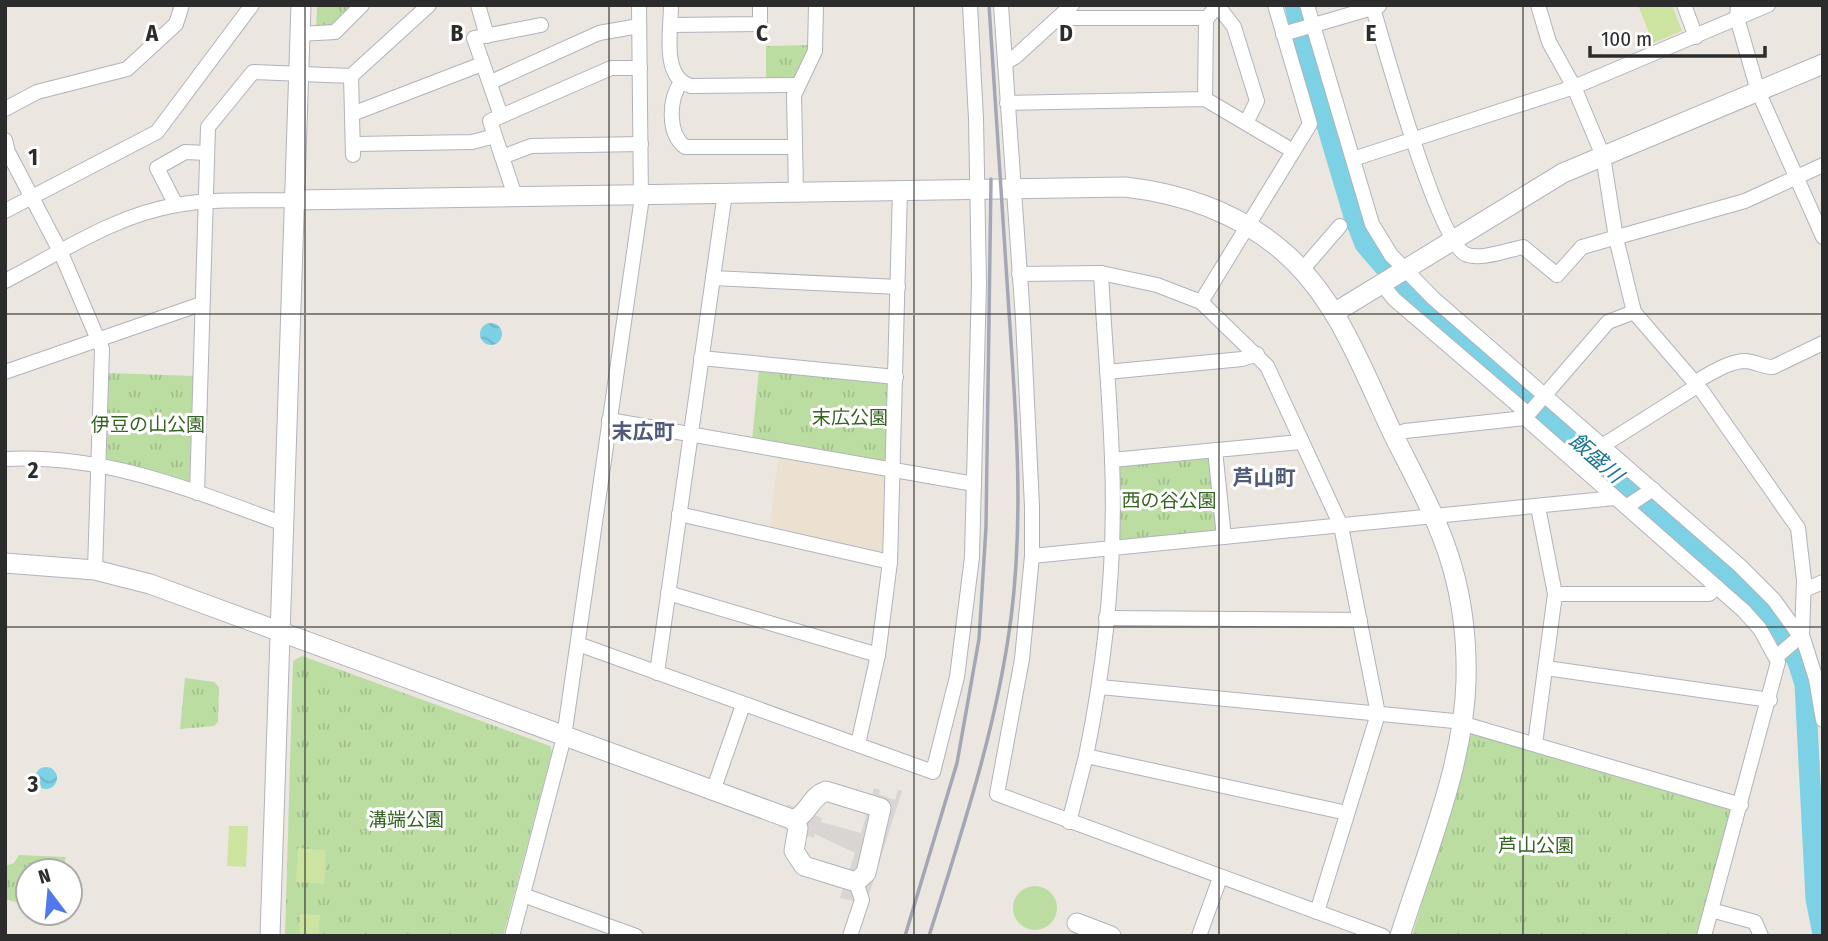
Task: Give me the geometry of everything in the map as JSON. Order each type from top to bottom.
[{"type":"street","points":[[5,109],[37,92],[127,68],[176,24],[182,5]]},
{"type":"street","points":[[5,211],[157,132],[252,5]]},
{"type":"street","points":[[270,936],[301,5]]},
{"type":"street","points":[[300,34],[335,32],[362,5]]},
{"type":"street","points":[[197,493],[208,127],[250,74],[351,76],[429,5]]},
{"type":"street","points":[[478,5],[487,36]]},
{"type":"street","points":[[512,936],[564,737],[642,195],[639,5]]},
{"type":"street","points":[[671,5],[672,67],[681,82],[691,86],[797,85]]},
{"type":"street","points":[[671,25],[760,24],[760,5]]},
{"type":"street","points":[[796,192],[794,95],[815,51],[816,5]]},
{"type":"street","points":[[578,644],[933,772],[957,677],[969,600],[974,484],[978,189],[970,5]]},
{"type":"street","points":[[1001,5],[1031,465],[1032,556],[1021,668],[996,790],[1000,797],[1383,936]]},
{"type":"street","points":[[1005,63],[1072,5]]},
{"type":"street","points":[[1201,302],[1310,124],[1287,33],[1275,5]]},
{"type":"street","points":[[1307,5],[1311,26],[1372,224],[1393,277],[1394,299],[1717,587],[1755,623],[1776,657],[1779,669],[1703,936]]},
{"type":"street","points":[[1538,5],[1549,42],[1574,87],[1603,156],[1616,238],[1634,312],[1696,384],[1798,528],[1804,590],[1800,637],[1776,657]]},
{"type":"street","points":[[1684,5],[1696,37]]},
{"type":"street","points":[[1353,159],[1574,87],[1696,37],[1737,12],[1768,5]]},
{"type":"street","points":[[1058,18],[1206,18],[1218,6],[1234,27],[1257,101],[1246,123]]},
{"type":"street","points":[[1287,33],[1377,7],[1413,139],[1452,240],[1465,254],[1474,256],[1523,247],[1557,275],[1582,247],[1745,201],[1823,165]]},
{"type":"street","points":[[1737,12],[1758,91],[1823,237]]},
{"type":"street","points":[[1206,18],[1206,99]]},
{"type":"street","points":[[501,117],[474,38],[541,26]]},
{"type":"street","points":[[491,82],[599,33],[639,26]]},
{"type":"street","points":[[352,114],[482,64]]},
{"type":"street","points":[[1334,313],[1563,173],[1823,64]]},
{"type":"street","points":[[515,197],[489,121],[611,68],[640,68]]},
{"type":"street","points":[[351,76],[354,150],[471,142],[495,136]]},
{"type":"street","points":[[681,82],[674,93],[673,130],[678,141],[685,147],[795,147]]},
{"type":"street","points":[[1007,103],[1206,99],[1293,151]]},
{"type":"street","points":[[502,157],[531,146],[641,144]]},
{"type":"street","points":[[6,149],[61,253],[100,339],[102,349],[95,570]]},
{"type":"street","points":[[176,205],[157,167],[185,152],[207,153]]},
{"type":"street","points":[[5,281],[125,220],[176,205],[206,201],[1125,187],[1160,191],[1195,201],[1248,226],[1278,247],[1302,270],[1334,313],[1434,518],[1452,565],[1463,618],[1466,682],[1463,723],[1400,936]]},
{"type":"street","points":[[858,744],[878,655],[890,562],[900,190]]},
{"type":"street","points":[[657,673],[724,193]]},
{"type":"street","points":[[1302,270],[1340,226]]},
{"type":"street","points":[[1019,274],[1101,273],[1157,285],[1201,302],[1267,366],[1341,526],[1378,714],[1317,912]]},
{"type":"street","points":[[1069,822],[1100,687],[1112,548],[1112,460],[1101,273]]},
{"type":"street","points":[[1393,277],[1543,396],[1758,583],[1800,637],[1816,679],[1823,720]]},
{"type":"street","points":[[713,278],[898,287]]},
{"type":"street","points":[[5,372],[201,304]]},
{"type":"street","points":[[1394,435],[1405,430],[1527,415],[1608,322],[1634,312]]},
{"type":"street","points":[[1602,446],[1696,384],[1734,363],[1749,361],[1764,367],[1773,367],[1823,343]]},
{"type":"street","points":[[1107,372],[1242,359],[1257,354]]},
{"type":"street","points":[[701,358],[896,377]]},
{"type":"street","points":[[609,420],[974,484]]},
{"type":"street","points":[[1112,460],[1300,442]]},
{"type":"street","points":[[1215,450],[1224,537]]},
{"type":"street","points":[[5,459],[33,458],[98,464],[197,493],[284,524]]},
{"type":"street","points":[[1032,556],[1538,507],[1625,503],[1651,490]]},
{"type":"street","points":[[1535,744],[1555,594],[1538,507]]},
{"type":"street","points":[[679,514],[890,562]]},
{"type":"street","points":[[5,563],[95,570],[150,584],[280,634],[794,820],[802,817],[812,800],[826,791],[881,808],[866,873],[856,882]]},
{"type":"street","points":[[1804,590],[1823,582]]},
{"type":"street","points":[[1555,594],[1709,594],[1717,587]]},
{"type":"street","points":[[668,593],[878,655]]},
{"type":"street","points":[[1106,618],[1360,620]]},
{"type":"street","points":[[1546,668],[1770,700]]},
{"type":"street","points":[[1100,687],[1463,723],[1741,805]]},
{"type":"street","points":[[713,791],[743,705]]},
{"type":"street","points":[[1086,756],[1347,813]]},
{"type":"street","points":[[794,820],[798,828],[794,851],[797,859],[804,866],[856,882]]},
{"type":"street","points":[[1199,936],[1220,878]]},
{"type":"street","points":[[850,936],[862,900],[856,882]]},
{"type":"street","points":[[523,895],[607,931],[636,936]]},
{"type":"street","points":[[1711,910],[1755,922],[1761,936]]},
{"type":"street","points":[[1077,923],[1111,936]]},
{"type":"shaded area","points":[[779,455],[885,474],[888,477],[885,551],[880,554],[769,528]]},
{"type":"shaded area","points":[[874,788],[880,790],[879,794],[895,800],[898,790],[902,791],[866,904],[840,898],[855,853],[815,834],[814,838],[779,827],[787,804],[822,818],[821,822],[861,833]]},
{"type":"green space","points":[[317,5],[349,5],[352,9],[335,26],[316,30]]},
{"type":"green space","points":[[1638,5],[1672,5],[1682,31],[1653,43]]},
{"type":"green space","points":[[810,45],[794,79],[766,79],[766,46]]},
{"type":"green space","name":"末広公園","points":[[759,370],[886,381],[890,386],[886,463],[752,440]]},
{"type":"green space","name":"伊豆の山公園","points":[[107,373],[195,376],[191,480],[187,483],[108,460],[103,455]]},
{"type":"green space","name":"西の谷公園","points":[[1210,457],[1217,534],[1122,542],[1118,539],[1117,470],[1121,466]]},
{"type":"green space","name":"溝端公園","points":[[302,656],[550,746],[552,752],[503,936],[285,936],[293,661]]},
{"type":"green space","points":[[185,678],[214,682],[219,687],[218,722],[214,726],[180,729]]},
{"type":"green space","name":"芦山公園","points":[[1472,731],[1730,808],[1733,813],[1698,936],[1412,936]]},
{"type":"green space","points":[[229,826],[248,826],[246,867],[227,866]]},
{"type":"green space","points":[[298,848],[326,850],[324,884],[296,882]]},
{"type":"green space","points":[[19,855],[66,857],[18,857]]},
{"type":"green space","points":[[14,863],[14,902],[5,899],[5,866]]},
{"type":"green space","points":[[1035,886],[1050,893],[1057,908],[1050,923],[1035,930],[1020,923],[1013,908],[1020,893]]},
{"type":"green space","points":[[300,914],[320,915],[319,936],[299,936]]},
{"type":"water","points":[[487,323],[495,323],[502,330],[502,338],[495,345],[487,345],[480,338],[480,330]]},
{"type":"water","points":[[46,767],[54,770],[57,778],[54,786],[46,789],[38,786],[35,778],[38,770]]},
{"type":"waterway","name":"飯盛川","points":[[1295,5],[1307,58],[1354,216],[1365,244],[1403,288],[1696,546],[1782,630],[1798,662],[1805,684],[1816,899],[1823,934]]},
{"type":"railway","points":[[929,936],[988,739],[1005,659],[1015,580],[1018,503],[1016,427],[989,5]]},
{"type":"railway","points":[[905,936],[957,763],[979,639],[986,527],[991,179]]},
{"type":"district","name":"末広町","points":[[643,432]]},
{"type":"district","name":"芦山町","points":[[1264,478]]}]
